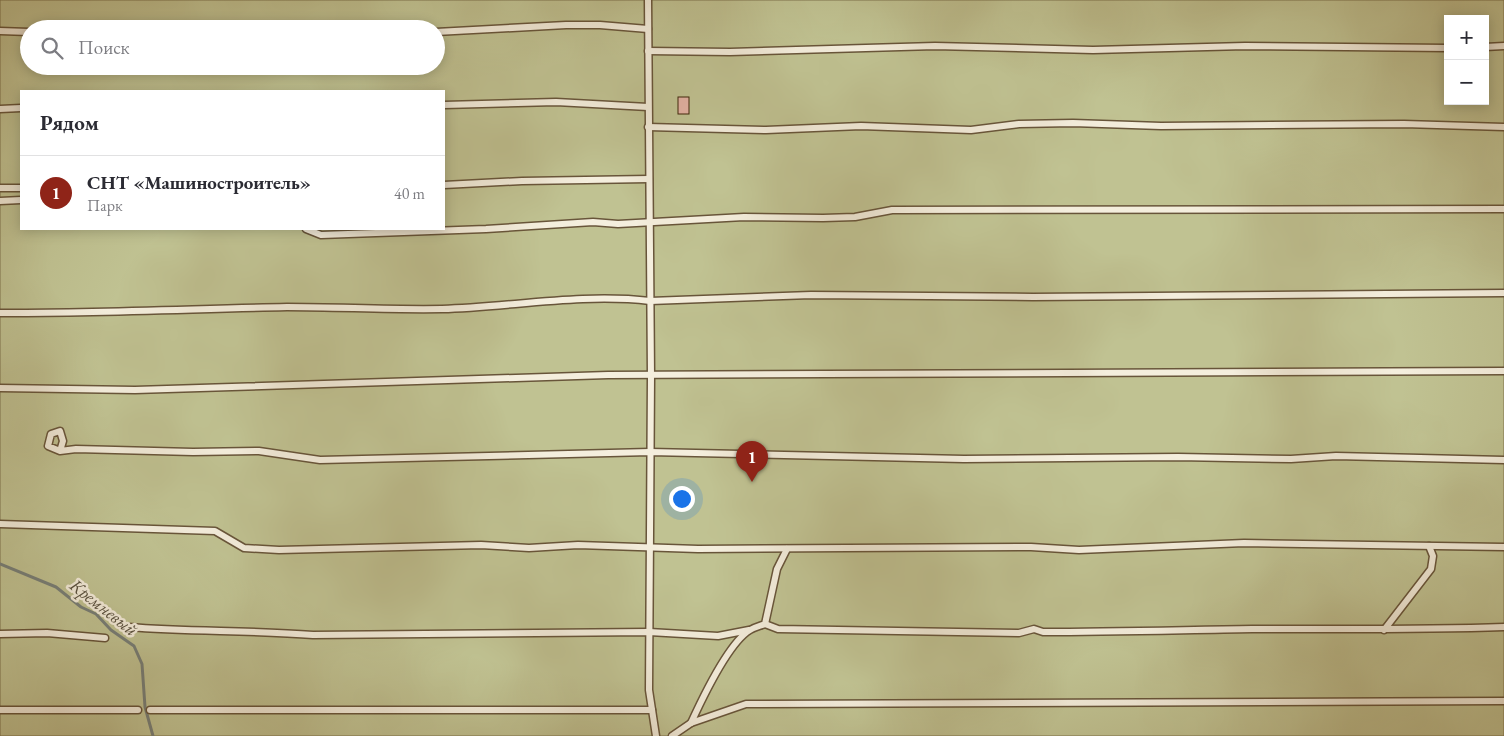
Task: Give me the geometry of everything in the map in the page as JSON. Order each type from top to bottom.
[{"type":"lane","points":[[648,0],[651,376],[649,690],[656,736]]},
{"type":"lane","points":[[445,32],[566,25],[648,29]]},
{"type":"lane","points":[[0,31],[20,32]]},
{"type":"lane","points":[[648,50],[730,52],[935,46],[1093,50],[1244,46],[1444,48]]},
{"type":"lane","points":[[1489,47],[1504,46]]},
{"type":"lane","points":[[445,105],[556,102],[648,107]]},
{"type":"lane","points":[[0,109],[20,108]]},
{"type":"lane","points":[[648,127],[766,130],[861,126],[971,130],[1019,124],[1073,123],[1161,126],[1404,124],[1504,127]]},
{"type":"lane","points":[[445,185],[522,181],[649,179]]},
{"type":"lane","points":[[0,188],[20,188]]},
{"type":"lane","points":[[0,201],[20,200]]},
{"type":"lane","points":[[445,230],[744,218],[823,218],[855,216],[892,210],[945,209],[1504,210]]},
{"type":"lane","points":[[308,230],[321,235],[438,230]]},
{"type":"lane","points":[[0,313],[321,307],[426,309],[628,298],[650,301],[811,295],[1033,297],[1504,293]]},
{"type":"lane","points":[[0,388],[134,390],[608,375],[1504,371]]},
{"type":"lane","points":[[60,451],[76,449],[193,452],[259,451],[320,460],[650,452],[964,459],[1178,457],[1291,459],[1336,456],[1504,460]]},
{"type":"lane","points":[[0,524],[215,531],[244,548],[279,550],[481,545],[529,548],[578,545],[649,548],[787,549],[1031,547],[1079,550],[1244,543],[1504,546]]},
{"type":"lane","points":[[1384,630],[1432,569],[1433,556],[1429,546]]},
{"type":"lane","points":[[765,624],[777,569],[787,549]]},
{"type":"lane","points":[[128,627],[176,631],[258,630],[313,635],[649,632],[718,636],[749,630],[765,624],[778,629],[844,631],[941,630],[1019,633],[1034,629],[1043,632],[1384,630],[1504,627]]},
{"type":"lane","points":[[691,723],[713,677],[749,630]]},
{"type":"lane","points":[[0,634],[47,633],[106,638]]},
{"type":"lane","points":[[672,736],[691,723],[746,704],[1504,701]]},
{"type":"lane","points":[[0,710],[138,710]]},
{"type":"lane","points":[[150,710],[652,710]]},
{"type":"green space","points":[[0,0],[1504,0],[1504,736],[0,736]]},
{"type":"building","points":[[678,97],[689,97],[689,114],[678,114]]},
{"type":"waterway","name":"Кремневый","points":[[0,564],[56,587],[81,607],[96,614],[111,630],[134,646],[142,664],[145,707],[153,736]]},
{"type":"place","name":"СНТ «Машиностроитель»","points":[[752,482]]}]
